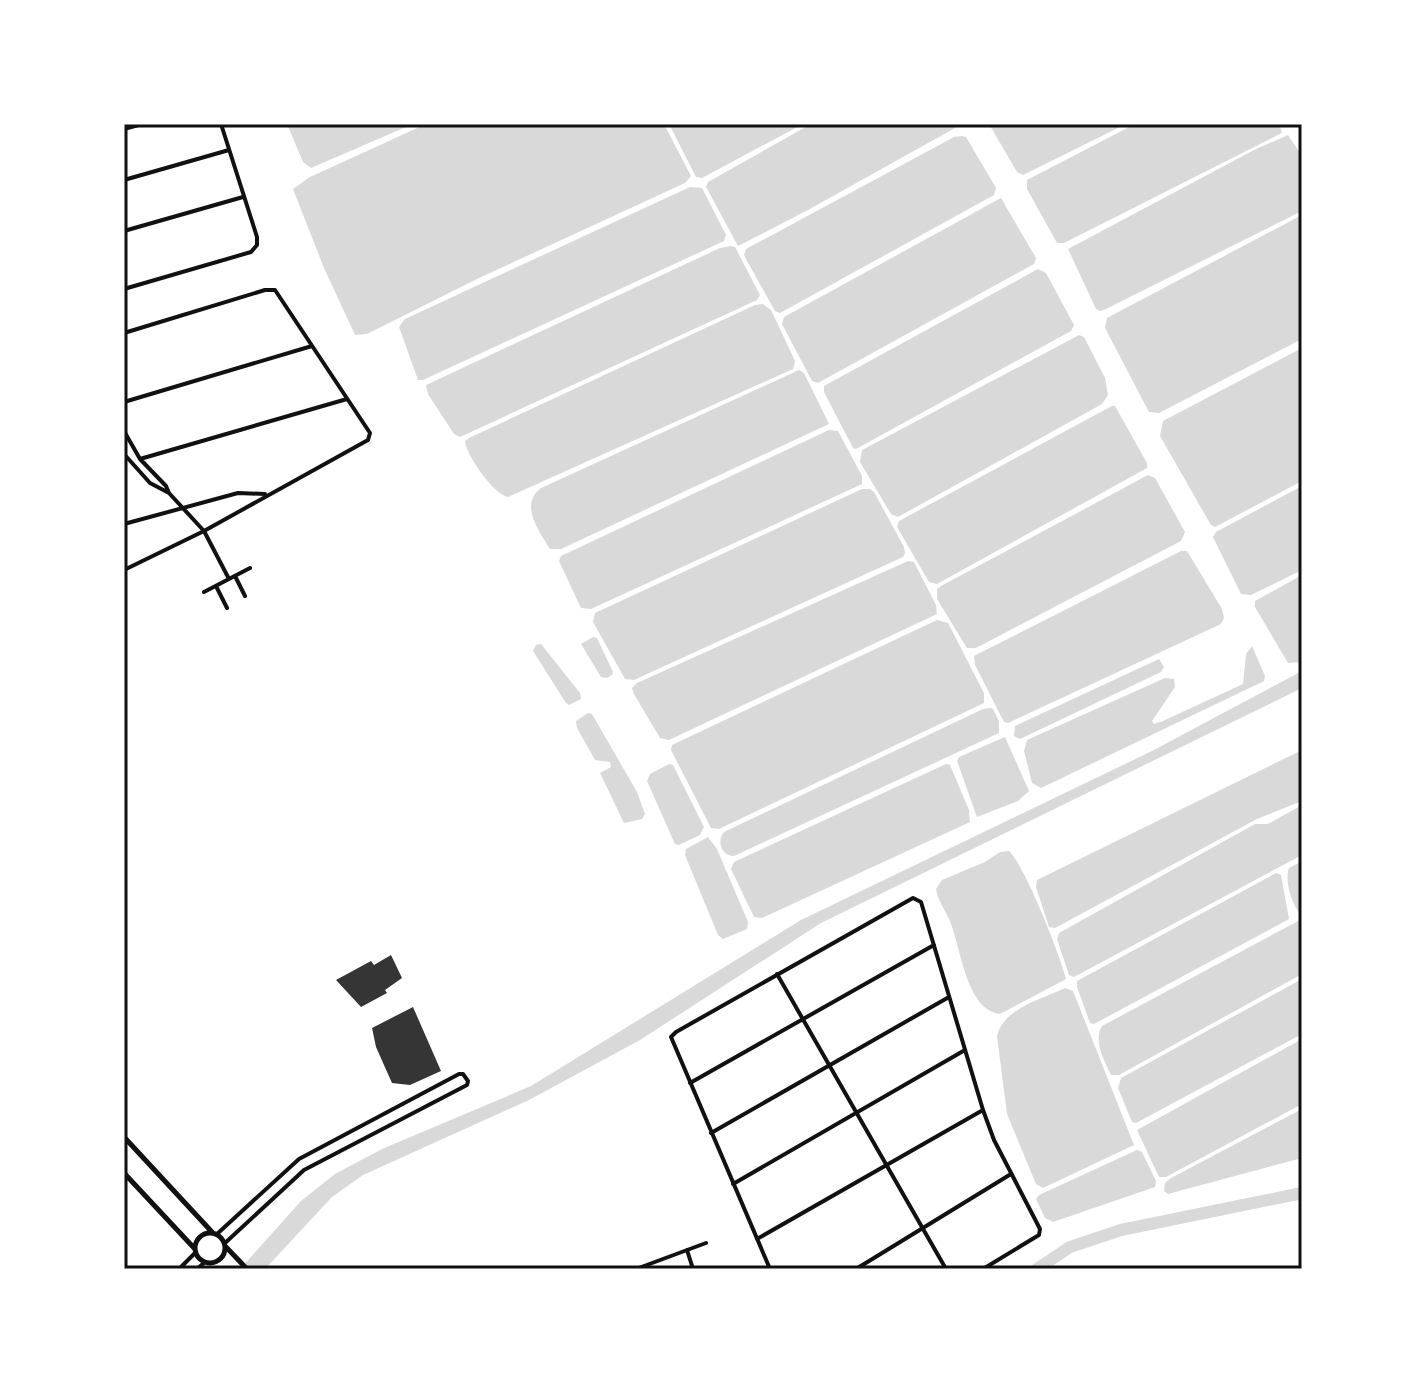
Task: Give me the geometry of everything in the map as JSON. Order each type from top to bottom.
[{"type":"street","points":[[124,129],[142,124]]},
{"type":"street","points":[[124,289],[251,252],[257,245],[221,124]]},
{"type":"street","points":[[124,180],[229,150]]},
{"type":"street","points":[[124,231],[243,197]]},
{"type":"street","points":[[124,333],[274,289],[281,294],[312,346],[369,429],[368,440],[204,531],[124,570]]},
{"type":"street","points":[[124,402],[312,346]]},
{"type":"street","points":[[140,459],[347,399]]},
{"type":"street","points":[[124,431],[140,459],[204,531],[245,596]]},
{"type":"street","points":[[124,454],[126,462],[150,483],[169,493]]},
{"type":"street","points":[[124,524],[238,493],[267,494]]},
{"type":"street","points":[[204,592],[250,568]]},
{"type":"street","points":[[216,586],[227,608]]},
{"type":"street","points":[[770,1269],[671,1037],[913,898],[921,902],[983,1110],[1011,1174],[1039,1226],[1039,1235],[983,1269]]},
{"type":"street","points":[[690,1083],[934,945]]},
{"type":"street","points":[[777,974],[946,1269]]},
{"type":"street","points":[[710,1133],[949,997]]},
{"type":"street","points":[[733,1184],[965,1050]]},
{"type":"street","points":[[179,1269],[196,1250],[198,1238],[214,1233],[299,1159],[459,1074],[463,1074],[468,1081],[467,1085],[304,1170],[225,1245],[221,1259],[207,1262],[197,1269]]},
{"type":"street","points":[[757,1239],[983,1110]]},
{"type":"street","points":[[345,1135],[351,1145]]},
{"type":"street","points":[[124,1137],[247,1269]]},
{"type":"street","points":[[124,1173],[214,1269]]},
{"type":"street","points":[[856,1269],[1011,1174]]},
{"type":"street","points":[[636,1269],[706,1243]]},
{"type":"street","points":[[687,1250],[693,1269]]},
{"type":"shaded area","points":[[287,124],[413,124],[311,168],[303,162]]},
{"type":"shaded area","points":[[426,124],[664,124],[691,176],[685,183],[479,278],[367,334],[355,335],[293,189],[310,177]]},
{"type":"shaded area","points":[[669,124],[803,124],[702,178],[696,177]]},
{"type":"shaded area","points":[[811,124],[957,124],[955,128],[808,210],[738,246],[706,187],[708,182]]},
{"type":"shaded area","points":[[989,124],[1126,124],[1023,175],[1017,172]]},
{"type":"shaded area","points":[[1135,124],[1279,124],[1282,133],[1064,243],[1057,243],[1027,189],[1027,180]]},
{"type":"shaded area","points":[[1288,135],[1302,156],[1302,211],[1106,309],[1096,309],[1068,249]]},
{"type":"shaded area","points":[[954,137],[966,137],[996,188],[994,195],[780,313],[775,311],[744,255],[746,249]]},
{"type":"shaded area","points":[[690,187],[702,188],[726,235],[724,241],[418,380],[399,327],[405,319]]},
{"type":"shaded area","points":[[1001,198],[1036,258],[1034,264],[818,383],[812,381],[782,324],[784,317]]},
{"type":"shaded area","points":[[1302,215],[1302,339],[1159,413],[1149,412],[1105,328],[1107,318]]},
{"type":"shaded area","points":[[735,247],[760,295],[757,300],[460,437],[454,434],[428,394],[426,385],[720,248]]},
{"type":"shaded area","points":[[1038,269],[1046,273],[1074,325],[1071,331],[853,448],[824,392],[824,386]]},
{"type":"shaded area","points":[[763,304],[771,310],[795,361],[793,369],[508,497],[489,482],[470,455],[465,441],[469,438],[755,305]]},
{"type":"shaded area","points":[[1079,335],[1084,337],[1105,378],[1108,395],[1102,404],[898,517],[891,514],[860,462],[862,450]]},
{"type":"shaded area","points":[[1302,348],[1302,481],[1215,527],[1211,525],[1160,436],[1163,421]]},
{"type":"shaded area","points":[[799,370],[804,373],[829,424],[561,549],[550,549],[531,510],[535,495],[541,488]]},
{"type":"shaded area","points":[[1115,406],[1147,468],[937,584],[929,582],[897,527],[899,521]]},
{"type":"shaded area","points":[[829,430],[838,431],[862,476],[862,484],[591,609],[581,608],[559,561],[561,556]]},
{"type":"shaded area","points":[[1148,475],[1155,478],[1185,532],[1181,541],[976,648],[967,648],[937,599],[937,589]]},
{"type":"shaded area","points":[[1302,486],[1302,570],[1251,595],[1241,594],[1213,537],[1216,532]]},
{"type":"shaded area","points":[[862,489],[874,492],[904,547],[903,557],[634,680],[625,679],[593,622],[595,613]]},
{"type":"shaded area","points":[[1181,551],[1187,551],[1222,609],[1224,618],[1221,624],[1008,723],[1004,722],[975,665],[974,656]]},
{"type":"shaded area","points":[[908,561],[914,562],[936,605],[937,614],[669,740],[660,738],[634,694],[632,688],[637,683]]},
{"type":"shaded area","points":[[1302,575],[1302,662],[1288,663],[1255,607],[1255,601]]},
{"type":"shaded area","points":[[937,620],[948,623],[984,693],[984,703],[719,829],[711,828],[671,750],[672,745]]},
{"type":"shaded area","points":[[597,638],[613,672],[607,678],[601,677],[581,644]]},
{"type":"shaded area","points":[[541,644],[580,693],[581,699],[569,705],[566,703],[533,651],[536,645]]},
{"type":"shaded area","points":[[1252,646],[1265,676],[1264,681],[1041,788],[1032,783],[1024,751],[1027,740],[1165,678],[1174,679],[1175,687],[1152,721],[1154,724],[1163,721],[1243,684],[1246,654]]},
{"type":"shaded area","points":[[1159,659],[1164,667],[1161,672],[1020,739],[1014,736],[1015,726]]},
{"type":"shaded area","points":[[1302,671],[1302,688],[821,923],[640,1040],[529,1100],[363,1175],[332,1197],[265,1269],[240,1269],[301,1201],[335,1174],[382,1149],[531,1086],[801,920],[1152,751]]},
{"type":"shaded area","points":[[990,708],[999,721],[999,733],[734,856],[726,854],[722,848],[720,840],[724,832]]},
{"type":"shaded area","points":[[588,713],[592,714],[637,792],[645,814],[642,819],[624,823],[600,773],[611,767],[610,762],[595,760],[577,728],[576,721]]},
{"type":"shaded area","points":[[1005,737],[1029,791],[1018,801],[977,817],[957,761],[959,757]]},
{"type":"shaded area","points":[[1302,750],[1302,801],[1257,819],[1055,928],[1049,927],[1036,887],[1037,880]]},
{"type":"shaded area","points":[[946,764],[950,765],[969,810],[970,822],[762,918],[754,917],[731,869],[734,862]]},
{"type":"shaded area","points":[[673,765],[704,827],[700,835],[679,845],[675,844],[647,781],[650,774]]},
{"type":"shaded area","points":[[1302,805],[1302,855],[1074,977],[1069,975],[1057,939],[1059,933],[1255,824],[1268,824]]},
{"type":"shaded area","points":[[708,837],[717,849],[748,922],[747,929],[723,939],[718,935],[685,855],[686,849]]},
{"type":"shaded area","points":[[1009,851],[1032,891],[1066,979],[1000,1014],[989,1010],[973,991],[936,889],[942,880],[985,862],[1000,852]]},
{"type":"shaded area","points":[[1302,861],[1301,914],[1292,899],[1288,873],[1289,868]]},
{"type":"shaded area","points":[[1276,873],[1281,875],[1289,919],[1094,1024],[1090,1023],[1077,981]]},
{"type":"shaded area","points":[[1302,919],[1302,974],[1119,1075],[1111,1075],[1099,1044],[1102,1026]]},
{"type":"shaded area","points":[[1302,979],[1302,1034],[1136,1123],[1132,1122],[1118,1088],[1121,1078]]},
{"type":"shaded area","points":[[1065,988],[1073,991],[1134,1145],[1043,1188],[1036,1184],[1007,1114],[997,1036],[1007,1018],[1015,1012]]},
{"type":"shaded area","points":[[1302,1039],[1302,1104],[1166,1177],[1159,1177],[1137,1130]]},
{"type":"shaded area","points":[[1302,1109],[1302,1158],[1168,1194],[1164,1191],[1165,1183],[1171,1178]]},
{"type":"shaded area","points":[[1137,1150],[1142,1152],[1156,1181],[1155,1187],[1053,1222],[1045,1218],[1036,1199],[1039,1195]]},
{"type":"building","points":[[391,955],[402,978],[385,990],[387,993],[361,1007],[336,980],[371,961],[374,965]]},
{"type":"building","points":[[413,1007],[441,1071],[410,1085],[392,1083],[376,1047],[372,1028]]},
{"type":"waterway","points":[[1037,1269],[1070,1247],[1121,1230],[1302,1193]]}]
